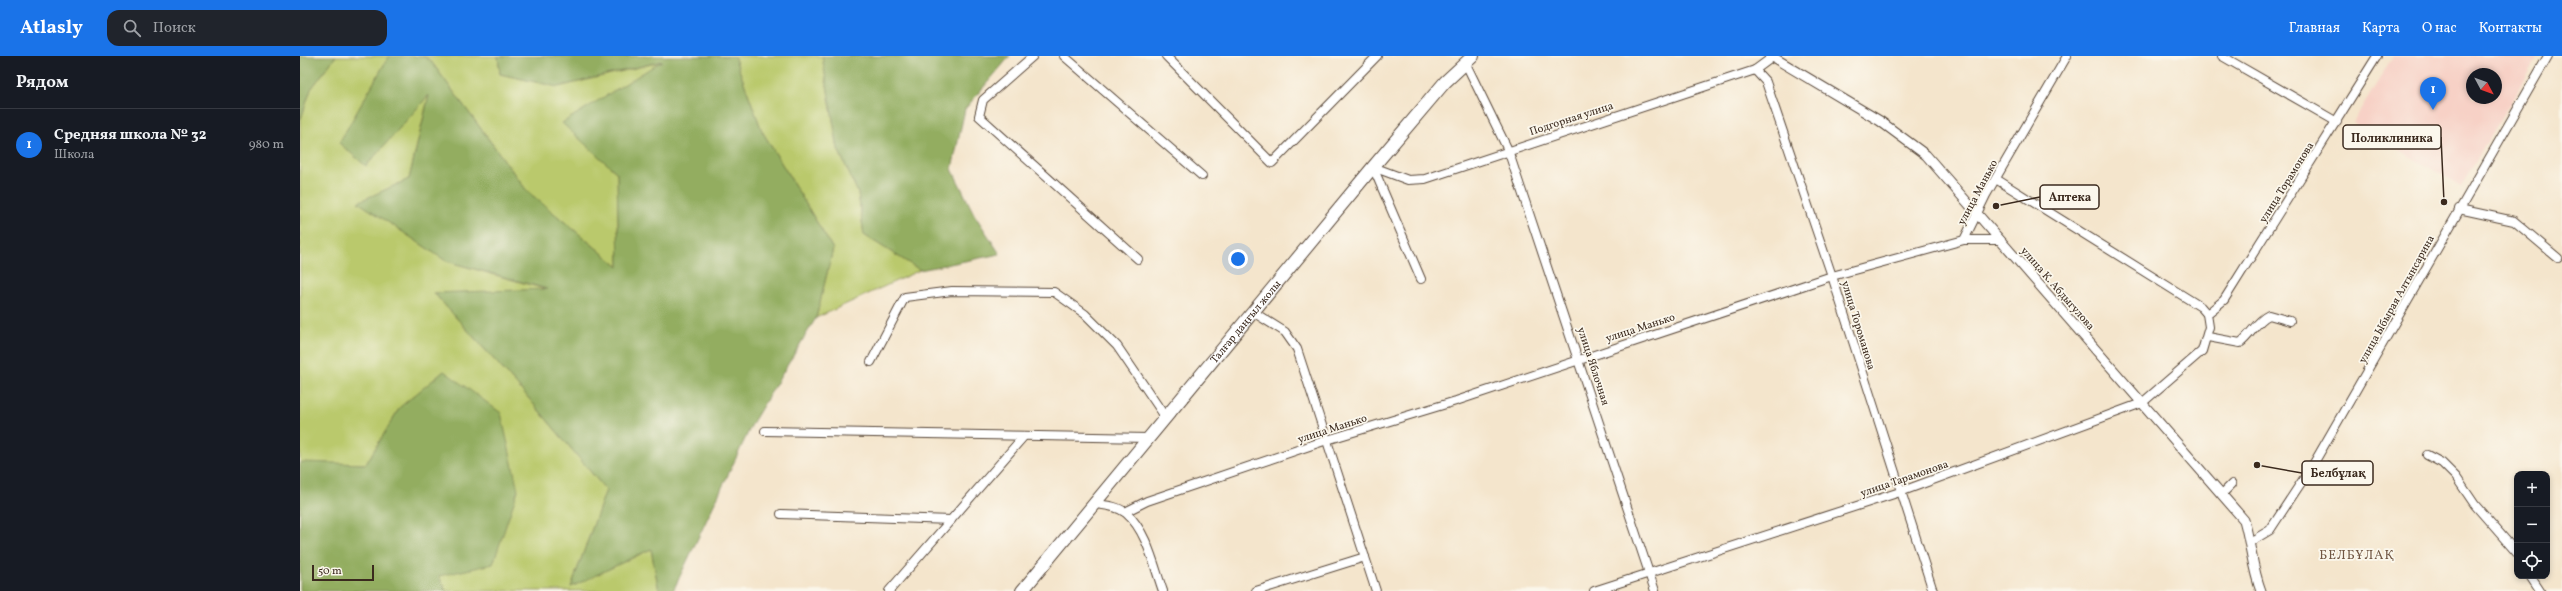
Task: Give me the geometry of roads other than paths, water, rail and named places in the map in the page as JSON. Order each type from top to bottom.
[{"type":"main road","name":"Талғар даңғыл жолы","points":[[1022,591],[1096,504],[1373,167],[1445,82],[1469,59]]},
{"type":"street","points":[[1033,56],[983,100],[979,116],[1138,259]]},
{"type":"street","points":[[1064,56],[1202,176]]},
{"type":"street","points":[[1166,56],[1272,163],[1377,56]]},
{"type":"street","name":"Подгорная улица","points":[[1373,167],[1408,180],[1416,180],[1755,70],[1773,56]]},
{"type":"street","name":"улица К. Абдыгулова","points":[[1773,56],[1880,121],[1926,155],[2244,520],[2250,542],[2252,566],[2261,591]]},
{"type":"street","name":"улица Манько","points":[[1125,512],[1147,501],[1327,440],[1456,401],[1832,276],[1964,240],[1996,179],[2067,56]]},
{"type":"street","points":[[2222,56],[2337,122]]},
{"type":"street","name":"улица Торамонова","points":[[2207,314],[2224,300],[2377,56]]},
{"type":"street","name":"улица Ыбырая Алтынсарина","points":[[2250,542],[2270,530],[2314,463],[2548,56]]},
{"type":"street","name":"улица Яблочная","points":[[1469,59],[1508,150],[1580,359],[1655,591]]},
{"type":"street","name":"улица Тороманова","points":[[1755,70],[1766,82],[1832,276],[1933,591]]},
{"type":"street","points":[[1373,167],[1421,279]]},
{"type":"street","points":[[1996,179],[2188,297],[2207,314],[2208,337],[2240,343],[2247,338],[2258,322],[2269,315],[2290,321]]},
{"type":"street","points":[[2459,209],[2514,221],[2558,258]]},
{"type":"street","points":[[1964,240],[2000,240]]},
{"type":"street","points":[[871,362],[905,297],[952,291],[1054,292],[1084,314],[1117,346],[1166,418]]},
{"type":"street","points":[[1253,312],[1277,326],[1291,338],[1327,440],[1376,591]]},
{"type":"street","name":"улица Тарамонова","points":[[1594,591],[1900,492],[2142,403],[2202,351],[2208,337]]},
{"type":"street","points":[[765,431],[1149,438]]},
{"type":"street","points":[[889,591],[1024,436]]},
{"type":"street","points":[[2427,455],[2442,464],[2456,477],[2475,505],[2514,550]]},
{"type":"street","points":[[2222,494],[2232,484]]},
{"type":"street","points":[[1096,504],[1115,507],[1125,512],[1141,533],[1163,591]]},
{"type":"street","points":[[781,514],[951,520]]},
{"type":"street","points":[[1256,591],[1365,557]]},
{"type":"street","points":[[2532,579],[2540,591]]},
{"type":"place","name":"Средняя школа № 32","points":[[2433,110]]},
{"type":"place","name":"Поликлиника","points":[[2444,202]]},
{"type":"place","name":"Аптека","points":[[1996,206]]},
{"type":"place","name":"Белбұлақ","points":[[2257,465]]},
{"type":"district","name":"БЕЛБҰЛАҚ","points":[[2357,554]]}]
